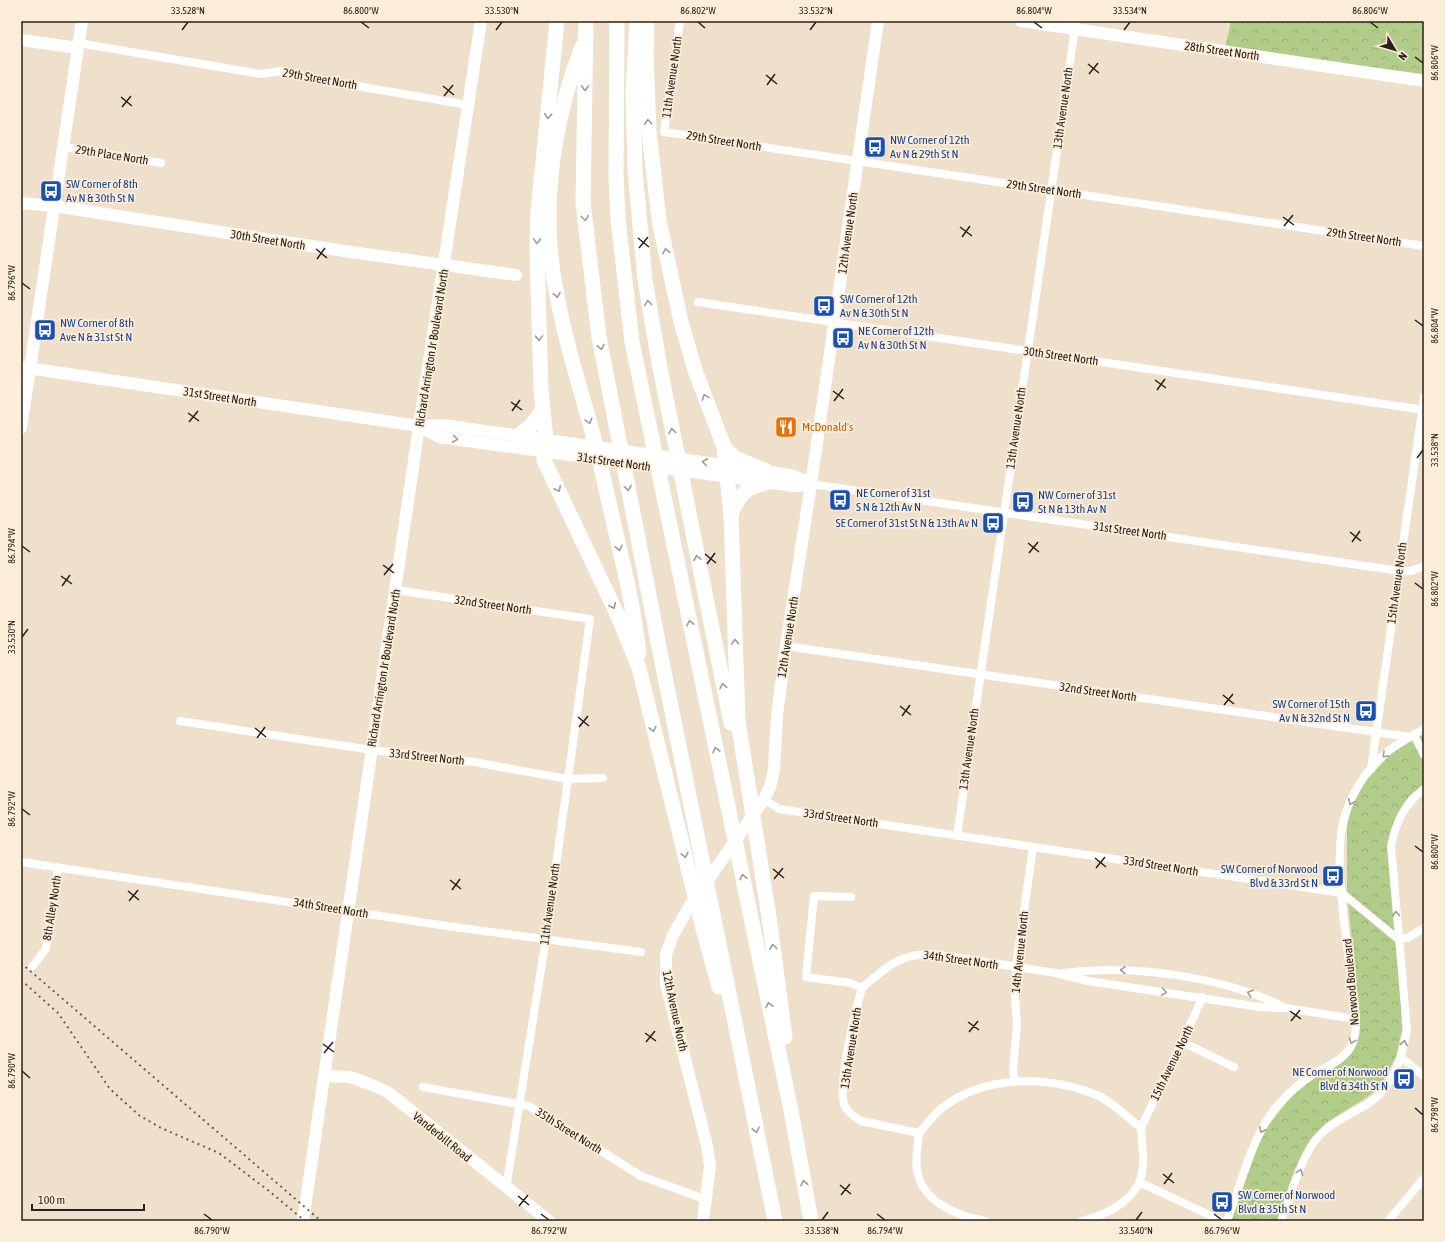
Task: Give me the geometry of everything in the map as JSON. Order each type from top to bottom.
[{"type":"highway","points":[[557,21],[538,211],[537,289],[542,411],[545,446],[544,460],[631,645],[644,690],[701,921],[752,1110]]},
{"type":"highway","points":[[586,21],[583,203],[599,337],[660,652],[717,927],[775,1221]]},
{"type":"highway","points":[[592,21],[573,70],[558,128],[550,192],[551,257],[560,313],[602,472],[635,616],[644,690]]},
{"type":"highway","points":[[617,21],[616,174],[618,212],[632,342],[791,1111],[811,1221]]},
{"type":"highway","points":[[637,21],[633,92],[635,176],[650,317],[767,902]]},
{"type":"highway","points":[[647,21],[647,100],[652,169],[668,264],[681,322],[696,373],[724,447],[731,515],[738,721],[767,902],[788,1055],[791,1111]]},
{"type":"highway","points":[[518,436],[532,426],[542,411]]},
{"type":"highway","points":[[724,447],[735,458],[766,477],[740,496],[731,515]]},
{"type":"street","points":[[21,428],[25,368],[54,206],[82,21]]},
{"type":"street","name":"Richard Arrington Jr Boulevard North","points":[[303,1221],[419,426],[481,21]]},
{"type":"street","name":"11th Avenue North","points":[[664,132],[680,21]]},
{"type":"street","name":"12th Avenue North","points":[[703,1221],[707,1200],[710,1166],[707,1146],[668,991],[664,969],[666,954],[670,941],[688,909],[762,803],[770,787],[774,770],[777,715],[786,646],[835,322],[878,21]]},
{"type":"street","name":"28th Street North","points":[[1021,21],[1076,25],[1424,81]]},
{"type":"street","name":"13th Avenue North","points":[[956,836],[1076,25]]},
{"type":"street","points":[[21,40],[78,46]]},
{"type":"street","name":"29th Street North","points":[[78,46],[261,74],[282,71],[293,75],[468,105]]},
{"type":"street","name":"29th Street North","points":[[664,132],[1424,246]]},
{"type":"street","name":"29th Place North","points":[[63,147],[161,163]]},
{"type":"street","name":"30th Street North","points":[[21,203],[54,206],[344,251],[516,275]]},
{"type":"street","name":"30th Street North","points":[[698,302],[1423,410]]},
{"type":"street","name":"31st Street North","points":[[25,368],[419,426],[443,426],[518,436],[545,446],[589,458],[690,472],[726,471]]},
{"type":"street","name":"15th Avenue North","points":[[1371,769],[1424,397]]},
{"type":"street","name":"31st Street North","points":[[419,426],[439,437],[545,446],[587,446],[688,460],[726,471],[766,477],[794,476],[811,484],[1399,571],[1411,571],[1424,566]]},
{"type":"street","name":"32nd Street North","points":[[396,590],[590,619]]},
{"type":"street","name":"11th Avenue North","points":[[506,1188],[546,938],[590,619]]},
{"type":"street","name":"32nd Street North","points":[[786,646],[1412,736]]},
{"type":"street","name":"33rd Street North","points":[[180,721],[372,750],[474,762],[568,779],[603,778]]},
{"type":"street","name":"Norwood Boulevard","points":[[1227,1221],[1255,1145],[1270,1115],[1291,1092],[1311,1076],[1335,1063],[1348,1051],[1354,1041],[1355,1018],[1342,893],[1340,848],[1345,814],[1362,780],[1371,769],[1390,750],[1424,729]]},
{"type":"street","points":[[1412,736],[1424,755]]},
{"type":"street","points":[[1281,1221],[1304,1160],[1313,1143],[1325,1130],[1373,1100],[1384,1088],[1402,1058],[1406,1030],[1391,846],[1395,825],[1400,815],[1414,797],[1424,789]]},
{"type":"street","name":"33rd Street North","points":[[762,803],[786,810],[1342,893]]},
{"type":"street","name":"14th Avenue North","points":[[1015,1080],[1013,1071],[1017,1024],[1015,997],[1016,967],[1033,847]]},
{"type":"street","name":"34th Street North","points":[[21,862],[349,910],[447,926],[546,938],[641,952]]},
{"type":"street","name":"8th Alley North","points":[[32,967],[46,949],[58,868]]},
{"type":"street","points":[[1342,893],[1398,939],[1407,938],[1424,928]]},
{"type":"street","points":[[851,897],[814,896],[806,977],[850,983],[862,988]]},
{"type":"street","name":"34th Street North","points":[[862,988],[889,964],[918,954],[934,954],[1056,974],[1088,981],[1260,1007],[1286,1008],[1355,1018]]},
{"type":"street","name":"34th Street North","points":[[1056,974],[1078,971],[1118,970],[1182,977],[1240,990],[1265,998],[1286,1008]]},
{"type":"street","name":"13th Avenue North","points":[[862,988],[848,1050],[843,1091],[844,1104],[853,1117],[861,1121],[919,1133]]},
{"type":"street","name":"15th Avenue North","points":[[1141,1128],[1203,998]]},
{"type":"street","points":[[1182,1042],[1234,1067]]},
{"type":"street","points":[[1402,1058],[1424,1076]]},
{"type":"street","name":"Vanderbilt Road","points":[[324,1076],[350,1077],[389,1093],[549,1221]]},
{"type":"street","points":[[985,1221],[973,1219],[944,1208],[926,1191],[917,1171],[919,1133],[941,1109],[956,1099],[983,1088],[1015,1080],[1051,1082],[1100,1096],[1141,1128],[1143,1159],[1140,1182],[1127,1199],[1114,1209],[1082,1221]]},
{"type":"street","name":"35th Street North","points":[[423,1087],[529,1106],[641,1176],[707,1200]]},
{"type":"street","points":[[1388,1221],[1424,1178]]},
{"type":"street","points":[[1140,1182],[1222,1221]]},
{"type":"green space","points":[[1231,21],[1424,21],[1424,74],[1225,48]]},
{"type":"green space","points":[[1424,733],[1424,786],[1409,796],[1393,825],[1402,1030],[1396,1057],[1379,1088],[1326,1123],[1310,1140],[1277,1221],[1231,1221],[1257,1149],[1267,1127],[1292,1096],[1314,1078],[1340,1064],[1352,1053],[1357,1037],[1359,1016],[1347,890],[1347,826],[1352,806],[1362,785],[1392,753]]},
{"type":"railway","points":[[21,963],[321,1221]]},
{"type":"railway","points":[[21,980],[58,1013],[110,1089],[140,1116],[161,1128],[219,1153],[269,1191],[305,1221]]},
{"type":"place","name":"NW Corner of 12th Av N & 29th St N","points":[[875,147]]},
{"type":"place","name":"SW Corner of 8th Av N & 30th St N","points":[[51,191]]},
{"type":"place","name":"SW Corner of 12th Av N & 30th St N","points":[[824,306]]},
{"type":"place","name":"NW Corner of 8th Ave N & 31st St N","points":[[45,330]]},
{"type":"place","name":"NE Corner of 12th Av N & 30th St N","points":[[843,338]]},
{"type":"place","name":"McDonald's","points":[[786,427]]},
{"type":"place","name":"NE Corner of 31st S N & 12th Av N","points":[[840,500]]},
{"type":"place","name":"NW Corner of 31st St N & 13th Av N","points":[[1023,502]]},
{"type":"place","name":"SE Corner of 31st St N & 13th Av N","points":[[993,523]]},
{"type":"place","name":"SW Corner of 15th Av N & 32nd St N","points":[[1366,711]]},
{"type":"place","name":"SW Corner of Norwood Blvd & 33rd St N","points":[[1333,876]]},
{"type":"place","name":"NE Corner of Norwood Blvd & 34th St N","points":[[1404,1079]]},
{"type":"place","name":"SW Corner of Norwood Blvd & 35th St N","points":[[1222,1202]]}]
